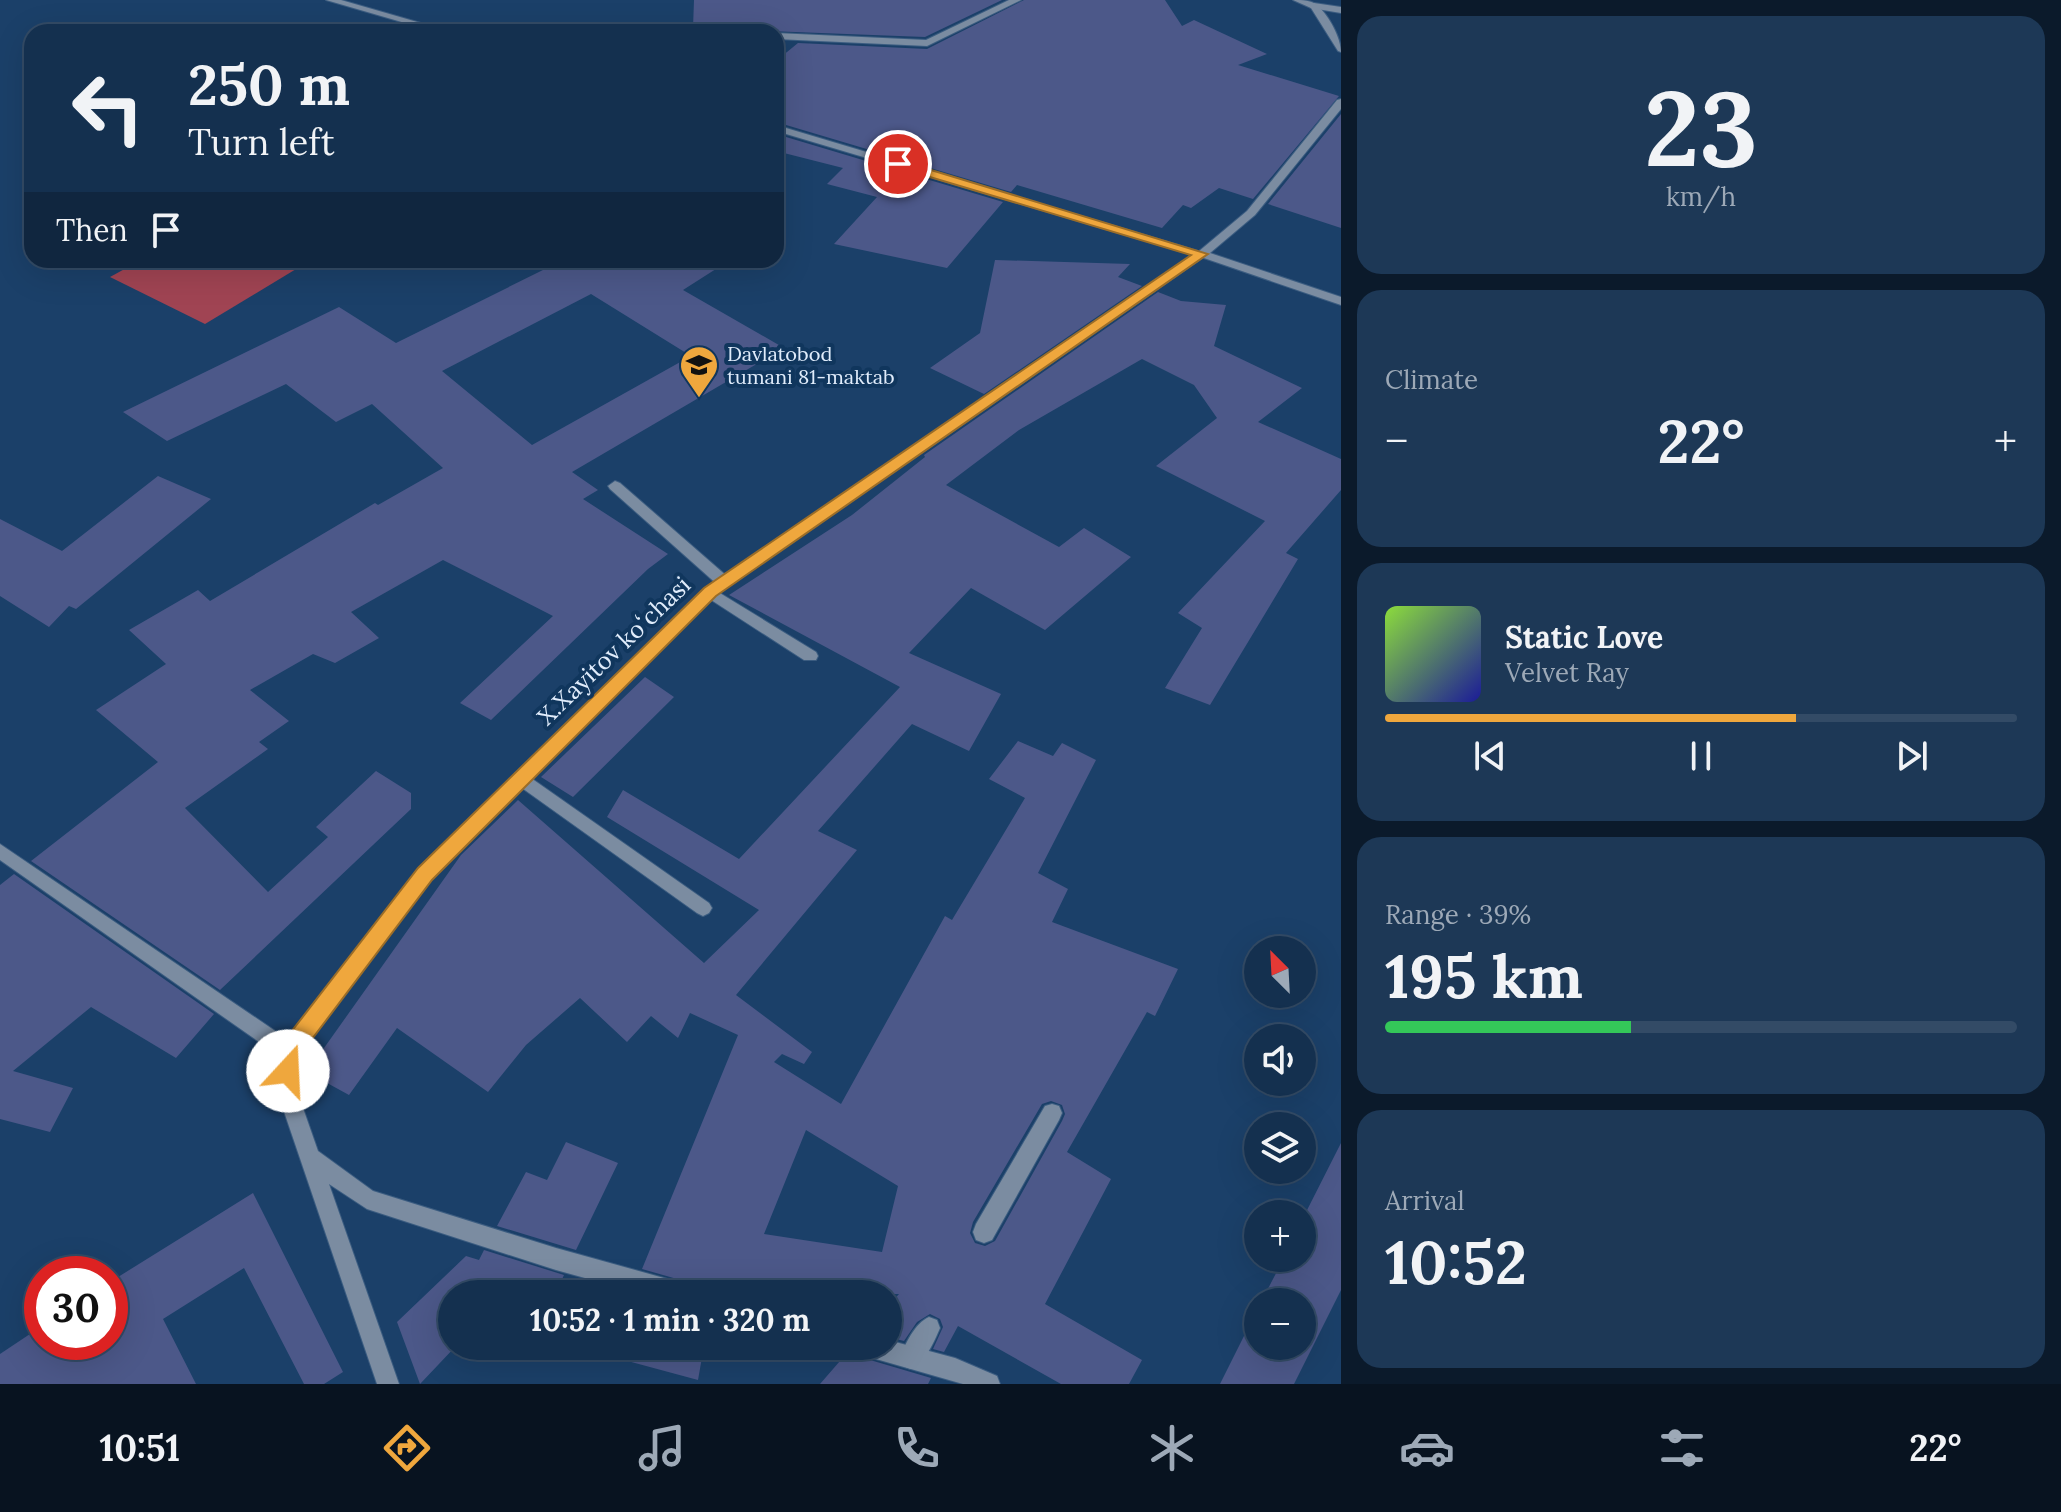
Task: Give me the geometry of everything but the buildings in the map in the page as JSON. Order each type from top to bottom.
[{"type":"street","points":[[331,0],[418,24]]},
{"type":"street","points":[[784,36],[927,43],[1016,0]]},
{"type":"street","points":[[1298,0],[1341,10]]},
{"type":"street","points":[[1314,6],[1341,49]]},
{"type":"street","name":"X.Xayitov koʻchasi","points":[[289,1052],[425,874],[710,592],[1202,254],[1251,213],[1341,102]]},
{"type":"street","points":[[784,130],[1202,254],[1341,301]]},
{"type":"street","points":[[615,486],[724,582]]},
{"type":"street","points":[[710,592],[810,656]]},
{"type":"street","points":[[521,778],[703,908]]},
{"type":"street","points":[[0,851],[289,1052],[287,1091],[313,1159],[388,1384]]},
{"type":"street","points":[[984,1232],[1052,1113]]},
{"type":"street","points":[[313,1159],[367,1199],[632,1280]]},
{"type":"street","points":[[911,1358],[929,1328]]},
{"type":"street","points":[[902,1355],[955,1369],[989,1384]]},
{"type":"shaded area","points":[[126,268],[298,268],[205,324],[110,277]]},
{"type":"place","name":"Davlatobod tumani 81-maktab","points":[[699,399]]},
{"type":"route","points":[[288,1071],[289,1052],[425,874],[710,592],[1202,254],[898,164]]}]
